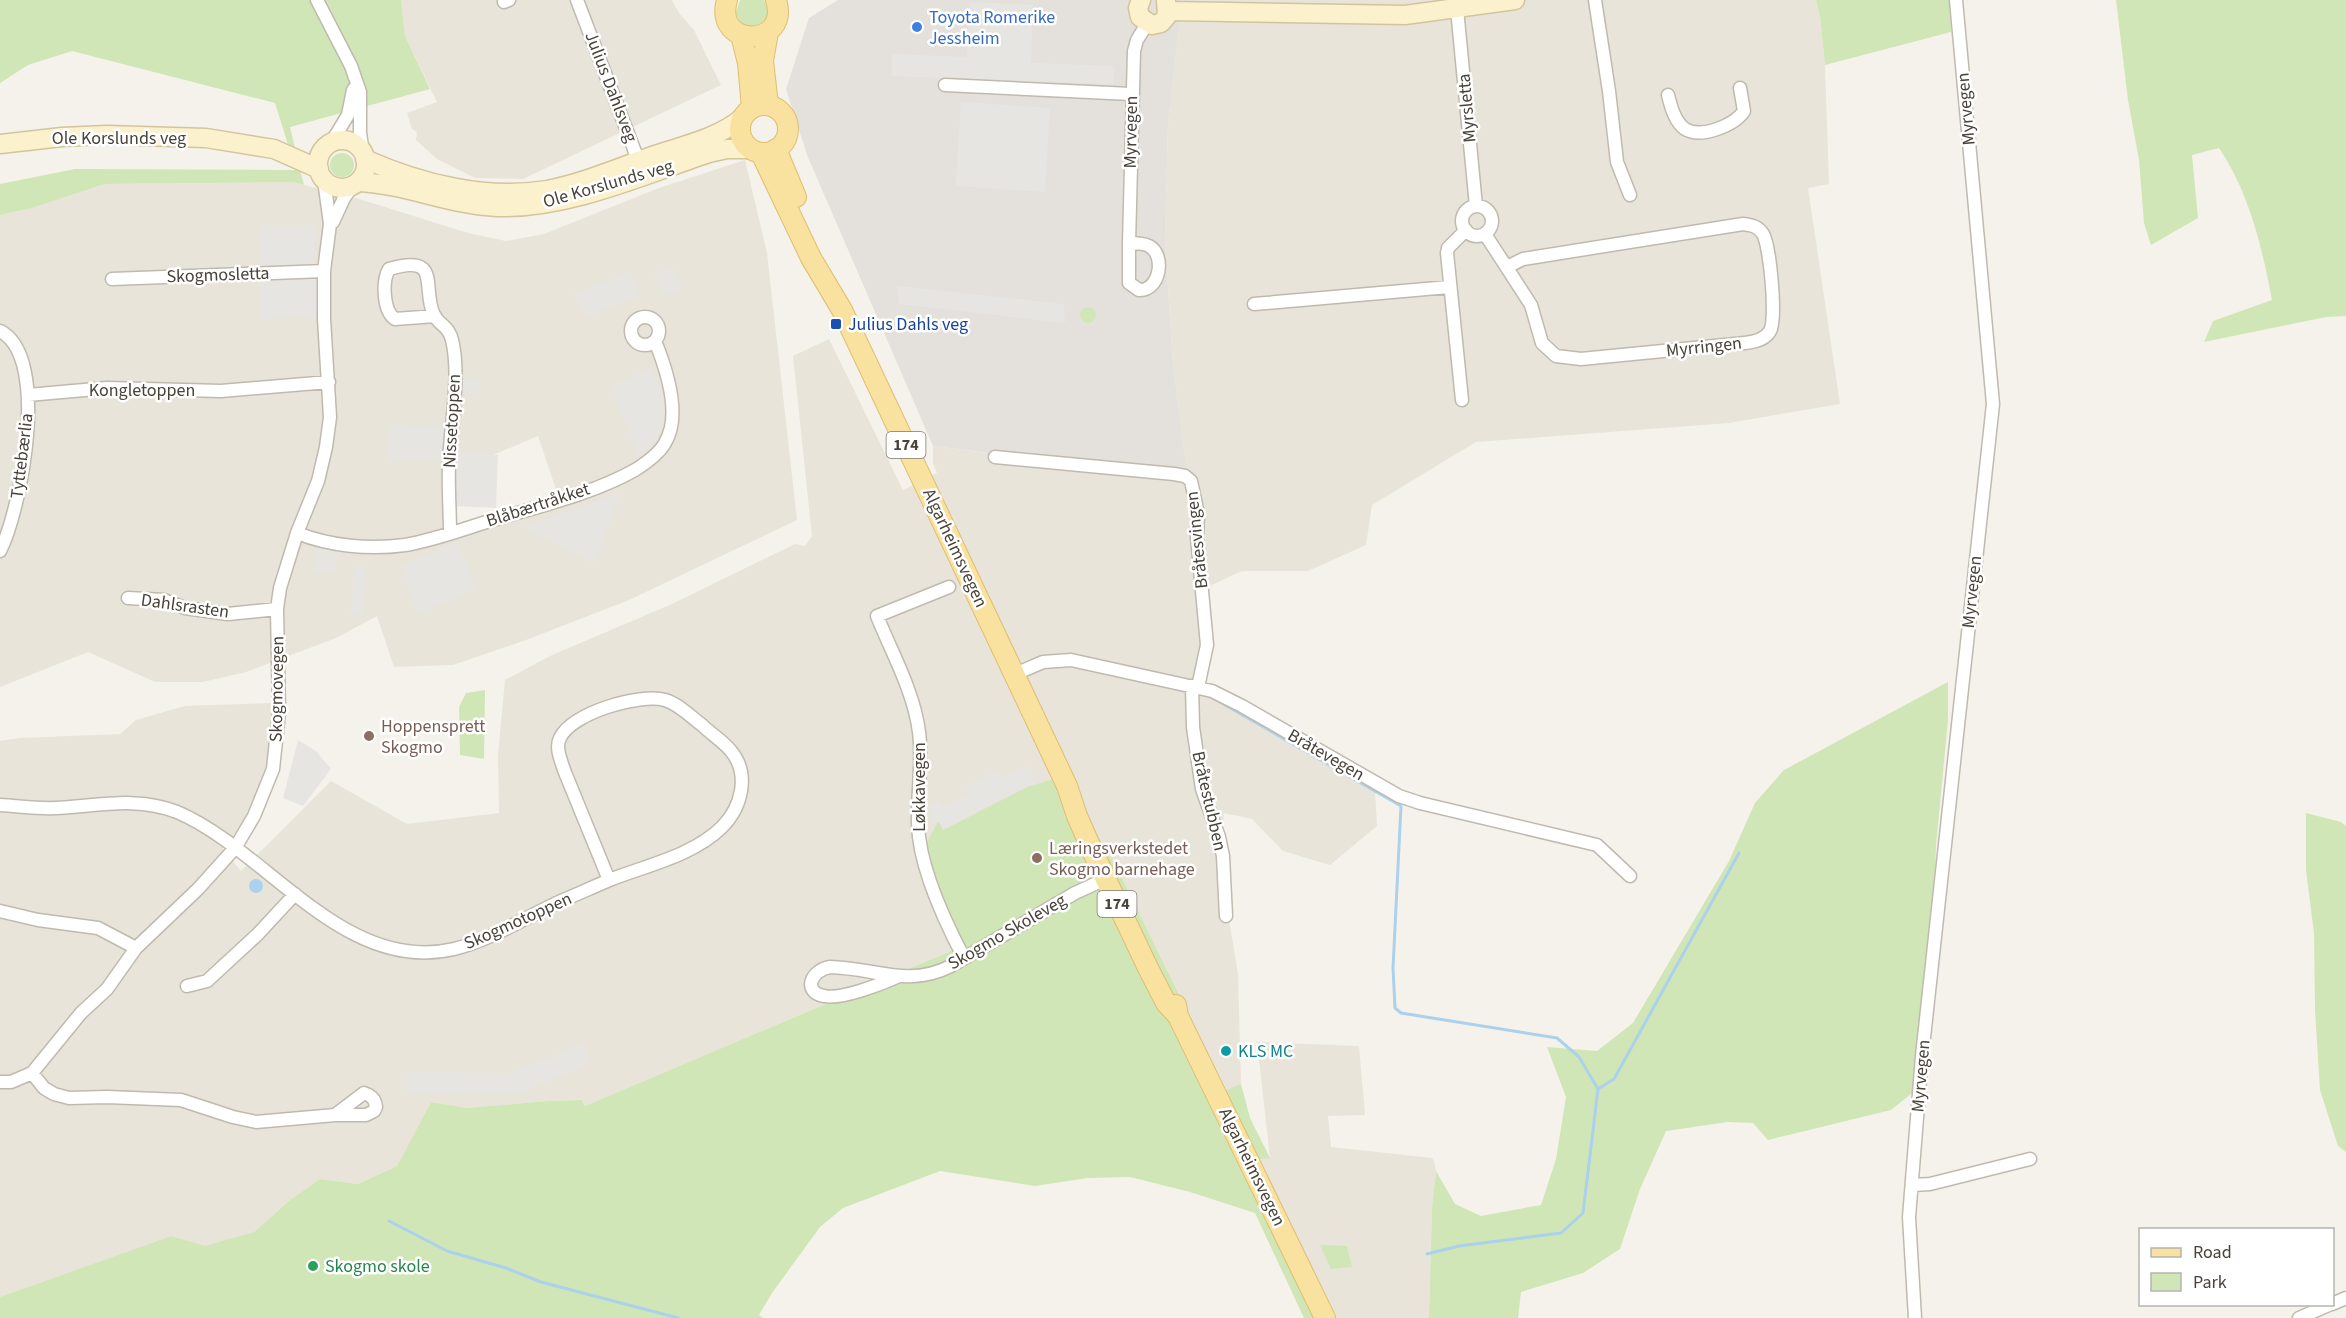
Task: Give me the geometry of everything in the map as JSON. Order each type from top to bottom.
[{"type":"main road","name":"174","points":[[721,3],[731,28],[741,35],[748,63],[754,110]]},
{"type":"main road","name":"174","points":[[762,150],[741,136],[740,127],[754,110],[768,32],[776,21],[779,3]]},
{"type":"main road","points":[[741,35],[755,37],[768,32]]},
{"type":"main road","points":[[754,110],[781,112],[788,126],[784,142],[762,150]]},
{"type":"main road","name":"Algarheimsvegen","points":[[762,150],[817,269],[842,310],[1015,674],[1067,786],[1077,816],[1110,877],[1148,968],[1166,1003],[1178,1017],[1325,1318]]},
{"type":"street","points":[[317,0],[351,66],[360,92],[360,133],[365,171],[356,184],[341,188],[321,175],[319,157],[348,115],[353,90],[357,85]]},
{"type":"street","name":"Julius Dahlsveg","points":[[577,0],[641,168]]},
{"type":"street","points":[[1141,0],[1138,13],[1147,24],[1161,23],[1167,6],[1384,15],[1420,14],[1515,0]]},
{"type":"street","points":[[1595,0],[1616,155],[1630,195]]},
{"type":"street","name":"Myrvegen","points":[[1915,1318],[1909,1217],[1922,1056],[1993,404],[1956,0]]},
{"type":"street","name":"Myrsletta","points":[[1457,9],[1476,206]]},
{"type":"street","name":"Myrvegen","points":[[1129,243],[1131,94],[1134,51],[1137,40],[1147,24]]},
{"type":"street","points":[[945,85],[1131,94]]},
{"type":"street","points":[[1668,96],[1671,108],[1682,126],[1690,131],[1706,131],[1725,127],[1740,118],[1744,111],[1740,88]]},
{"type":"street","name":"Ole Korslunds veg","points":[[356,184],[386,184],[444,200],[498,207],[526,206],[566,199],[721,132],[754,110]]},
{"type":"street","name":"Ole Korslunds veg","points":[[0,144],[62,137],[160,135],[206,138],[274,149],[328,145]]},
{"type":"street","points":[[328,145],[349,142],[359,148],[364,156]]},
{"type":"street","name":"Ole Korslunds veg","points":[[274,149],[321,175]]},
{"type":"street","name":"Ole Korslunds veg","points":[[364,156],[392,171],[449,186],[497,193],[525,193],[728,149],[762,150]]},
{"type":"street","name":"Skogmovegen","points":[[32,1073],[81,1013],[108,989],[136,948],[198,889],[235,848],[254,816],[273,769],[279,714],[277,609],[284,571],[318,481],[330,417],[324,319],[324,271],[330,224],[321,175]]},
{"type":"street","name":"Skogmovegen","points":[[330,224],[356,184]]},
{"type":"street","points":[[1476,206],[1485,208],[1491,216],[1491,226],[1485,234],[1473,235],[1466,230],[1463,223],[1464,215],[1476,206]]},
{"type":"street","name":"Myrringen","points":[[1485,234],[1531,305],[1542,343],[1556,356],[1581,359],[1745,343],[1761,340],[1768,334],[1773,320],[1767,244],[1759,229],[1752,225],[1743,224],[1523,259],[1507,267]]},
{"type":"street","points":[[1462,400],[1449,287],[1448,248],[1466,230]]},
{"type":"street","name":"Nissetoppen","points":[[435,316],[395,319],[389,315],[386,275],[389,269],[416,266],[425,270],[430,279],[431,301],[435,316],[447,327],[452,339],[455,359],[449,465],[450,533]]},
{"type":"street","name":"Skogmosletta","points":[[112,279],[324,271]]},
{"type":"street","points":[[1254,304],[1449,287]]},
{"type":"street","points":[[0,331],[6,334],[22,357],[26,370],[28,395]]},
{"type":"street","name":"Blåbærtråkket","points":[[297,533],[340,545],[366,547],[403,545],[441,537],[589,490],[636,469],[653,456],[666,441],[672,418],[668,382],[655,341]]},
{"type":"street","name":"Kongletoppen","points":[[28,395],[107,388],[162,387],[221,391],[329,382]]},
{"type":"street","name":"Tyttebærlia","points":[[0,551],[19,496],[23,472],[28,395]]},
{"type":"street","name":"Bråtesvingen","points":[[995,457],[1174,474],[1185,476],[1191,481],[1198,514],[1197,537],[1207,645],[1195,687]]},
{"type":"street","name":"Løkkavegen","points":[[949,587],[877,616],[910,697],[917,722],[920,750],[918,826],[923,861],[964,958]]},
{"type":"street","name":"Dahlsrasten","points":[[128,598],[164,600],[185,608],[228,614],[277,609]]},
{"type":"street","name":"Bråtevegen","points":[[1015,674],[1043,662],[1071,660],[1195,687],[1224,696],[1399,796],[1597,845],[1630,876]]},
{"type":"street","name":"Bråtestubben","points":[[1195,687],[1194,727],[1198,764],[1208,810],[1219,837],[1226,916]]},
{"type":"street","name":"Skogmotoppen","points":[[0,805],[44,808],[109,802],[140,804],[175,811],[235,848],[295,894],[352,933],[373,942],[412,951],[452,949],[482,939],[609,880],[666,859],[722,827],[732,814],[742,790],[739,766],[733,753],[678,706],[665,700],[631,701],[605,708],[577,720],[564,730],[558,741],[558,752],[564,770],[609,880]]},
{"type":"street","name":"Skogmo Skoleveg","points":[[897,977],[885,973],[830,967],[815,972],[812,987],[817,993],[829,997],[868,990],[897,977],[930,975],[964,958],[1075,893],[1110,877]]},
{"type":"street","points":[[187,986],[207,981],[272,921],[295,894]]},
{"type":"street","points":[[0,910],[38,920],[98,928],[136,948]]},
{"type":"street","points":[[0,1082],[11,1082],[32,1073],[44,1088],[54,1094],[69,1098],[106,1096],[181,1100],[256,1122],[335,1115]]},
{"type":"street","points":[[1913,1185],[1930,1184],[2030,1159]]},
{"type":"street","points":[[2298,1318],[2327,1306]]},
{"type":"shaded area","points":[[401,0],[672,0],[679,13],[694,30],[721,85],[523,179],[475,178],[437,159],[416,140],[417,132],[412,129],[407,113],[437,102],[405,36]]},
{"type":"shaded area","points":[[838,0],[1182,0],[1168,124],[1165,242],[1173,364],[1186,466],[1132,471],[933,446],[807,155],[786,89],[809,18]]},
{"type":"shaded area","points":[[1182,0],[1816,0],[1825,65],[1829,184],[1808,188],[1840,404],[1729,423],[1476,442],[1372,505],[1366,545],[1308,571],[1242,571],[1201,590],[1203,680],[1374,774],[1377,826],[1330,865],[1283,851],[1252,819],[1224,813],[1219,859],[1238,974],[1241,1084],[1227,1091],[1122,878],[585,1106],[582,1100],[467,1108],[431,1102],[397,1166],[358,1184],[320,1179],[290,1200],[254,1232],[205,1247],[171,1236],[0,1297],[0,741],[20,738],[120,734],[136,720],[185,706],[273,703],[270,763],[241,826],[222,848],[241,871],[331,781],[407,824],[499,813],[498,756],[505,680],[550,656],[672,604],[795,544],[805,546],[812,536],[793,356],[829,339],[903,490],[937,473],[933,464],[933,446],[1001,455],[1186,466],[1173,364],[1165,242],[1168,124]]},
{"type":"shaded area","points":[[970,2],[1033,5],[1031,63],[1114,66],[1113,84],[892,76],[892,54],[967,57]]},
{"type":"shaded area","points":[[961,102],[1050,108],[1045,192],[956,186]]},
{"type":"shaded area","points":[[745,160],[767,253],[797,520],[629,600],[526,640],[453,665],[394,667],[377,616],[336,638],[246,672],[203,682],[155,682],[88,652],[0,687],[0,215],[32,208],[105,184],[292,182],[356,198],[468,233],[506,241],[544,234],[659,188]],"holes":[[[538,436],[560,501],[510,522],[455,539],[447,513],[448,474]]]},
{"type":"shaded area","points":[[260,225],[314,225],[315,266],[260,267]]},
{"type":"shaded area","points":[[673,266],[681,290],[662,295],[654,273]]},
{"type":"shaded area","points":[[630,272],[640,295],[585,317],[573,293]]},
{"type":"shaded area","points":[[317,277],[320,317],[260,319],[259,281]]},
{"type":"shaded area","points":[[897,286],[1064,304],[1065,323],[899,304]]},
{"type":"shaded area","points":[[650,368],[660,389],[665,416],[657,441],[638,455],[611,386]]},
{"type":"shaded area","points":[[461,379],[481,380],[480,393],[460,392]]},
{"type":"shaded area","points":[[390,425],[444,426],[444,461],[390,461]]},
{"type":"shaded area","points":[[457,453],[498,455],[496,508],[455,506]]},
{"type":"shaded area","points":[[619,493],[595,564],[524,527]]},
{"type":"shaded area","points":[[458,541],[475,589],[418,614],[402,566]]},
{"type":"shaded area","points":[[319,545],[337,549],[335,574],[313,573]]},
{"type":"shaded area","points":[[354,566],[365,567],[363,613],[351,614]]},
{"type":"shaded area","points":[[298,740],[316,751],[331,769],[303,806],[283,798]]},
{"type":"shaded area","points":[[1028,765],[1035,783],[943,830],[939,822],[934,824],[928,807],[939,801],[943,807],[970,794],[966,786],[997,771],[1001,778]]},
{"type":"shaded area","points":[[1257,1042],[1359,1046],[1365,1115],[1328,1116],[1331,1147],[1432,1158],[1434,1161],[1436,1171],[1432,1208],[1429,1318],[1326,1318],[1251,1162],[1270,1158]]},
{"type":"shaded area","points":[[585,1043],[588,1064],[528,1089],[509,1094],[407,1093],[407,1072],[509,1073]]},
{"type":"green space","points":[[0,0],[401,0],[405,36],[430,89],[290,127],[296,152],[311,153],[310,159],[296,154],[304,185],[292,182],[105,184],[32,208],[0,215],[0,184],[75,169],[296,170],[275,103],[72,51],[28,65],[0,83]]},
{"type":"green space","points":[[740,0],[764,0],[769,11],[763,22],[753,26],[743,23],[736,13]]},
{"type":"green space","points":[[1816,0],[1950,0],[1951,32],[1825,65]]},
{"type":"green space","points":[[2116,0],[2346,0],[2346,316],[2326,317],[2204,342],[2213,321],[2272,300],[2259,240],[2239,183],[2219,148],[2192,155],[2198,218],[2151,245],[2144,223],[2139,160],[2128,100]]},
{"type":"green space","points":[[342,153],[351,156],[354,165],[351,174],[342,177],[333,174],[330,165],[333,156]]},
{"type":"green space","points":[[1088,307],[1096,315],[1088,323],[1080,315]]},
{"type":"green space","points":[[1948,682],[1948,720],[1936,846],[1934,908],[1916,1090],[1891,1110],[1768,1140],[1753,1123],[1728,1122],[1666,1131],[1640,1189],[1620,1249],[1583,1273],[1521,1292],[1518,1318],[1429,1318],[1432,1208],[1436,1171],[1455,1204],[1481,1216],[1541,1205],[1556,1159],[1566,1097],[1547,1047],[1597,1051],[1633,1023],[1729,861],[1755,803],[1784,770]]},
{"type":"green space","points":[[485,690],[484,759],[460,755],[459,707],[466,693]]},
{"type":"green space","points":[[1064,776],[1122,878],[1226,1090],[1241,1084],[1250,1118],[1270,1158],[1252,1161],[1326,1318],[1304,1318],[1255,1213],[1190,1192],[1130,1177],[1088,1178],[1035,1186],[940,1171],[843,1208],[820,1227],[772,1293],[759,1315],[763,1318],[0,1318],[0,1297],[171,1236],[205,1246],[254,1232],[290,1200],[320,1179],[358,1184],[397,1166],[431,1102],[467,1108],[582,1100],[585,1106],[953,950],[919,857],[943,812]]},
{"type":"green space","points":[[2306,813],[2341,822],[2346,826],[2346,1152],[2338,1146],[2320,1090],[2315,1010],[2314,933],[2306,870]]},
{"type":"green space","points":[[1320,1245],[1347,1246],[1352,1267],[1331,1269]]},
{"type":"water","points":[[256,879],[261,881],[263,886],[261,891],[256,893],[251,891],[249,886],[251,881]]},
{"type":"waterway","points":[[1213,698],[1401,806],[1393,968],[1395,1008],[1401,1013],[1557,1038],[1579,1057],[1598,1089],[1583,1213],[1561,1233],[1459,1246],[1427,1254]]},
{"type":"waterway","points":[[1598,1089],[1614,1079],[1739,853]]},
{"type":"waterway","points":[[389,1221],[447,1251],[506,1268],[541,1282],[678,1318]]},
{"type":"place","name":"Toyota Romerike Jessheim","points":[[917,27]]},
{"type":"place","name":"Julius Dahls veg","points":[[836,324]]},
{"type":"place","name":"Hoppensprett Skogmo","points":[[369,736]]},
{"type":"place","name":"Læringsverkstedet Skogmo barnehage","points":[[1037,858]]},
{"type":"place","name":"KLS MC","points":[[1226,1051]]},
{"type":"place","name":"Skogmo skole","points":[[313,1266]]}]
